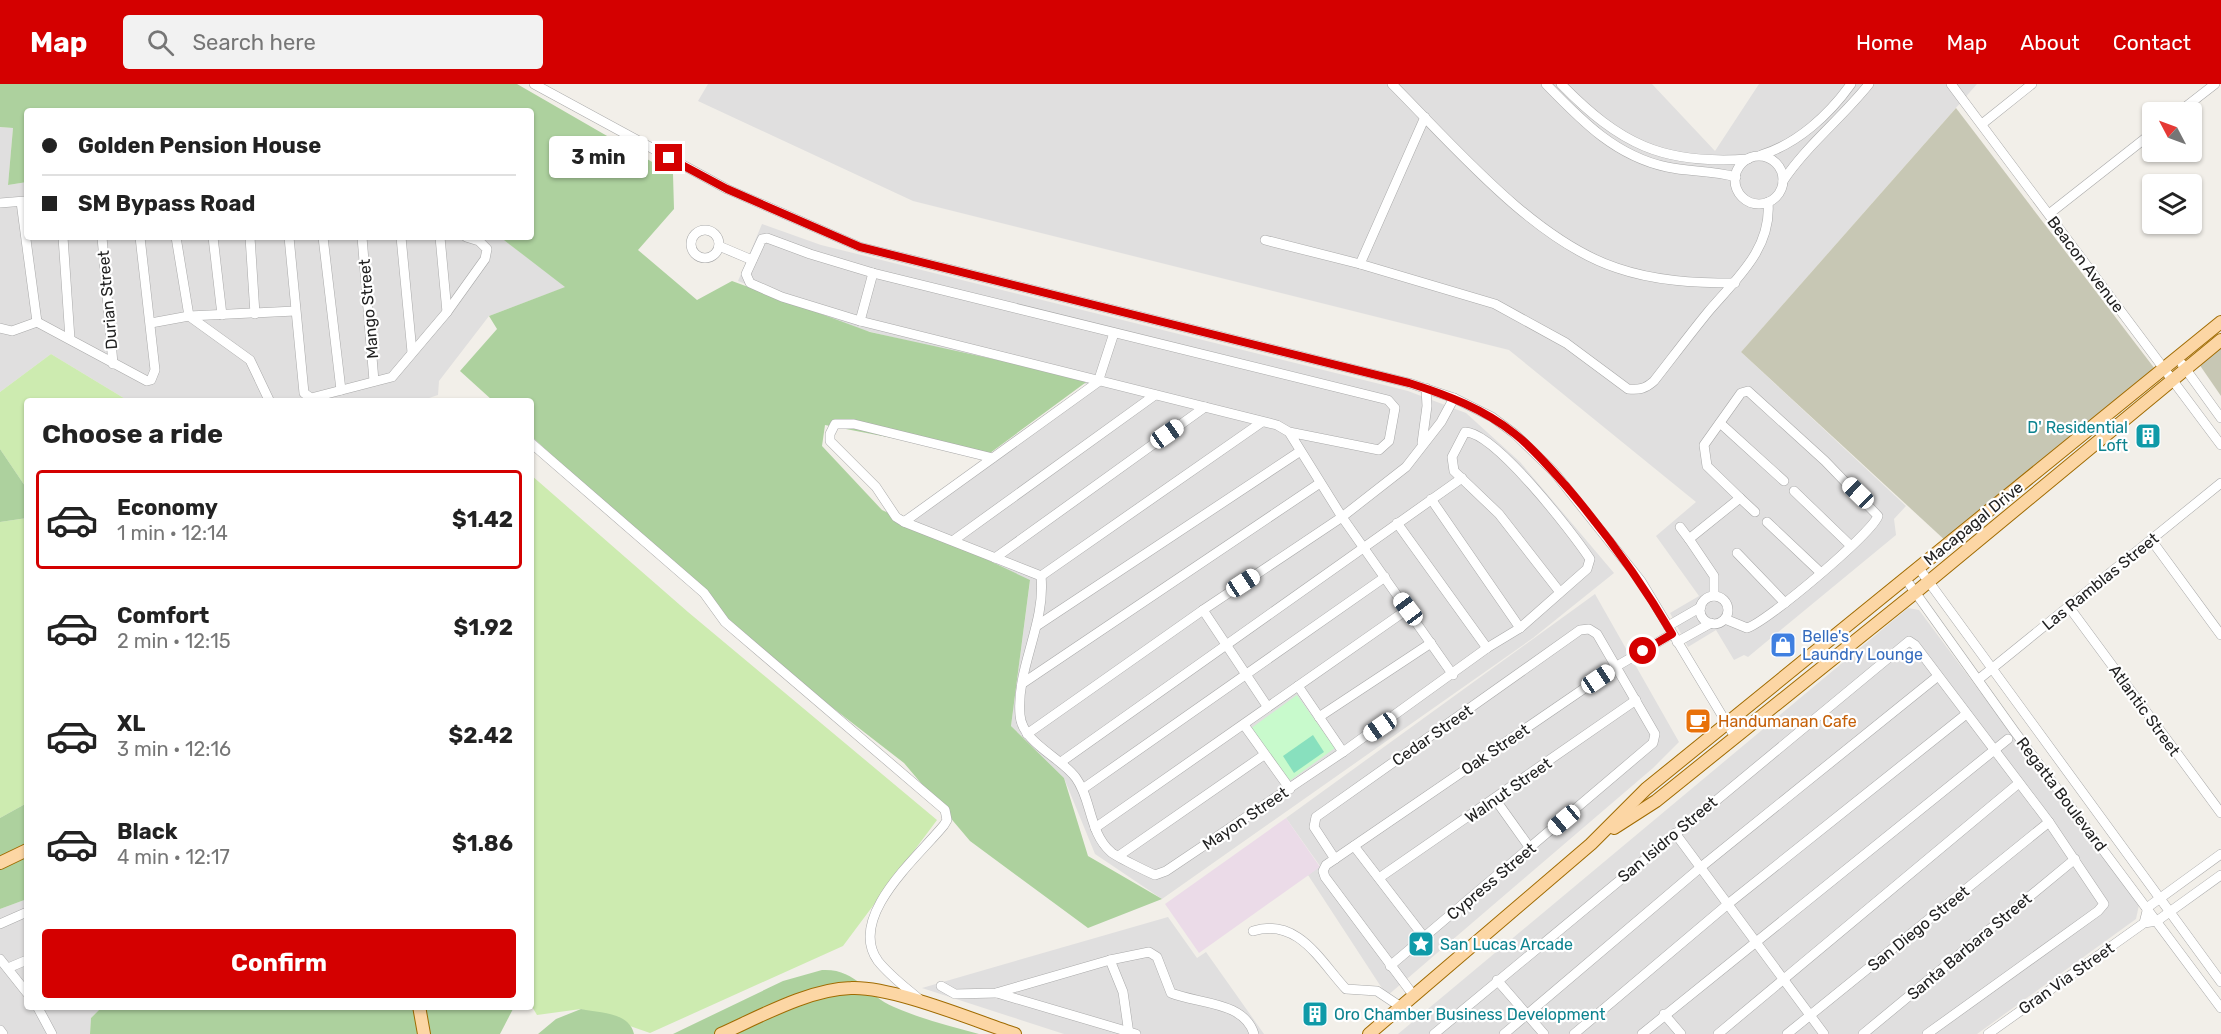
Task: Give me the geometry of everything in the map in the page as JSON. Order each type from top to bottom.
[{"type":"main road","name":"Macapagal Drive","points":[[1591,844],[1646,789],[2221,322]]},
{"type":"main road","name":"Macapagal Drive","points":[[1591,844],[1656,801],[1916,592],[2221,339]]},
{"type":"main road","points":[[1370,1034],[1591,844]]},
{"type":"main road","points":[[0,863],[24,851]]},
{"type":"main road","points":[[721,1034],[783,1007],[842,989],[873,990],[925,1004],[1015,1034]]},
{"type":"main road","points":[[419,1010],[424,1034]]},
{"type":"street","points":[[534,84],[727,189],[860,247],[1426,388],[1454,398],[1492,417],[1535,452],[1627,563],[1735,737]]},
{"type":"street","points":[[1392,84],[1542,229],[1587,256],[1616,268],[1667,280],[1735,283]]},
{"type":"street","points":[[1546,84],[1595,133],[1633,156],[1663,166],[1736,177]]},
{"type":"street","points":[[1561,84],[1599,120],[1641,146],[1692,159],[1748,159],[1793,141],[1834,106],[1851,84]]},
{"type":"street","points":[[1748,159],[1740,167],[1736,177],[1737,188],[1743,197],[1757,204],[1768,202],[1777,196],[1783,181],[1799,158],[1845,112],[1869,84]]},
{"type":"street","name":"Beacon Avenue","points":[[1951,84],[2174,379],[2221,445]]},
{"type":"street","points":[[1982,124],[2032,84]]},
{"type":"street","points":[[2192,102],[2215,84]]},
{"type":"street","points":[[1360,264],[1425,117]]},
{"type":"street","points":[[2049,214],[2142,141]]},
{"type":"street","points":[[1758,156],[1769,158],[1778,165],[1783,181]]},
{"type":"street","points":[[0,203],[24,201]]},
{"type":"street","points":[[1265,240],[1360,264],[1495,304],[1566,343],[1628,388],[1637,390],[1646,388],[1654,381],[1749,265],[1762,242],[1770,218],[1768,202]]},
{"type":"street","points":[[764,237],[873,273],[1388,400],[1395,408],[1389,441],[1379,450],[1289,432],[1262,422],[1205,407],[860,321],[782,297],[750,283],[746,274],[752,260],[764,237]]},
{"type":"street","points":[[28,240],[37,322]]},
{"type":"street","points":[[63,240],[70,339]]},
{"type":"street","name":"Durian Street","points":[[102,240],[113,364]]},
{"type":"street","points":[[0,328],[12,331],[37,322],[147,381],[154,377],[151,323],[140,240]]},
{"type":"street","points":[[176,240],[189,316],[250,360],[267,398]]},
{"type":"street","points":[[213,240],[222,315]]},
{"type":"street","points":[[250,240],[255,314]]},
{"type":"street","points":[[289,240],[304,393],[311,398],[392,377],[447,312],[486,259],[487,249],[476,240]]},
{"type":"street","points":[[323,240],[341,390]]},
{"type":"street","name":"Mango Street","points":[[362,240],[374,381]]},
{"type":"street","points":[[400,240],[412,352]]},
{"type":"street","points":[[440,240],[447,312]]},
{"type":"street","points":[[719,246],[752,260]]},
{"type":"street","points":[[860,321],[873,273]]},
{"type":"street","points":[[151,323],[189,316],[295,311]]},
{"type":"street","points":[[903,522],[1098,382],[1114,333]]},
{"type":"street","points":[[2177,358],[2221,418]]},
{"type":"street","points":[[1422,445],[1427,406],[1426,388]]},
{"type":"street","points":[[1672,634],[1725,619],[1747,628],[1764,619],[1850,545],[1878,516],[1825,461],[1748,391],[1741,393],[1704,445],[1705,459],[1713,473],[1755,512]]},
{"type":"street","points":[[954,540],[1155,395]]},
{"type":"street","points":[[1041,576],[1038,625],[1023,683],[1020,716],[1027,734],[1203,610],[1342,518],[1406,467],[1441,422],[1454,398]]},
{"type":"street","points":[[995,558],[1205,407]]},
{"type":"street","points":[[1041,576],[1262,422]]},
{"type":"street","points":[[1720,423],[1784,482]]},
{"type":"street","points":[[993,458],[886,430],[835,424],[830,434],[830,441],[876,487],[896,517],[903,522],[954,540],[1041,576]]},
{"type":"street","points":[[1289,432],[1299,452],[1342,518],[1453,675]]},
{"type":"street","name":"Mayon Street","points":[[1027,734],[1061,762],[1083,788],[1095,828],[1110,852],[1120,855],[1149,873],[1160,874],[1290,789],[1488,648],[1521,628],[1559,591],[1587,569],[1590,559],[1526,478],[1478,436],[1465,432],[1456,444],[1452,465],[1462,478]]},
{"type":"street","points":[[534,446],[704,592],[725,622],[945,810],[947,820],[944,825],[881,898],[873,918],[871,942],[878,960],[925,1004]]},
{"type":"street","points":[[1038,625],[1299,452]]},
{"type":"street","points":[[1061,762],[1462,478],[1499,514],[1559,591]]},
{"type":"street","points":[[1023,683],[1320,483]]},
{"type":"street","name":"Las Ramblas Street","points":[[1979,679],[2221,483]]},
{"type":"street","points":[[1794,491],[1850,545]]},
{"type":"street","points":[[1689,539],[1740,498]]},
{"type":"street","points":[[1431,499],[1521,628]]},
{"type":"street","points":[[1767,522],[1820,572]]},
{"type":"street","points":[[1397,523],[1488,648]]},
{"type":"street","points":[[1680,527],[1714,576],[1716,584],[1714,596]]},
{"type":"street","points":[[2152,541],[2221,635]]},
{"type":"street","points":[[1737,553],[1785,603]]},
{"type":"street","name":"Regatta Boulevard","points":[[1918,567],[2221,982]]},
{"type":"street","points":[[1083,788],[1385,578]]},
{"type":"street","name":"Regatta Boulevard","points":[[1905,578],[2060,792],[2148,907],[2221,1008]]},
{"type":"street","points":[[1711,623],[1702,617],[1701,607],[1703,601],[1714,596],[1727,604],[1725,619]]},
{"type":"street","name":"Atlantic Street","points":[[2069,606],[2221,813]]},
{"type":"street","points":[[1672,634],[1701,607]]},
{"type":"street","points":[[1095,828],[1408,609]]},
{"type":"street","points":[[1203,610],[1267,706]]},
{"type":"street","name":"Cypress Street","points":[[1390,966],[1650,747],[1655,734],[1617,666],[1597,634],[1590,629]]},
{"type":"street","name":"Cedar Street","points":[[1335,859],[1314,826],[1316,817],[1580,630],[1590,629]]},
{"type":"street","name":"Oak Street","points":[[1390,966],[1323,871],[1335,859],[1617,666],[1672,634]]},
{"type":"street","name":"San Isidro Street","points":[[1434,1034],[1900,645],[1909,641],[1912,643],[1938,676]]},
{"type":"street","points":[[1319,717],[1431,643]]},
{"type":"street","points":[[1504,1034],[1701,867],[1938,676],[1965,715],[2049,822],[2102,901],[2102,908],[1927,1034]]},
{"type":"street","points":[[1298,686],[1343,752]]},
{"type":"street","name":"Walnut Street","points":[[1379,878],[1636,700]]},
{"type":"street","points":[[1574,1034],[1728,904],[1965,715]]},
{"type":"street","points":[[1244,725],[1290,789]]},
{"type":"street","points":[[1642,1034],[1754,941],[2008,739]]},
{"type":"street","points":[[1120,855],[1264,755]]},
{"type":"street","points":[[2060,792],[2074,782]]},
{"type":"street","points":[[1718,1034],[2019,783]]},
{"type":"street","points":[[1495,799],[1530,848]]},
{"type":"street","name":"San Diego Street","points":[[1787,1034],[2049,822]]},
{"type":"street","points":[[1675,833],[1824,1034]]},
{"type":"street","points":[[1354,846],[1424,937]]},
{"type":"street","points":[[2144,923],[2148,907],[2221,854]]},
{"type":"street","name":"Santa Barbara Street","points":[[1863,1034],[2074,859]]},
{"type":"street","points":[[2157,921],[2221,875]]},
{"type":"street","points":[[0,924],[24,913]]},
{"type":"street","name":"Gran Via Street","points":[[1988,1034],[2144,923],[2157,921]]},
{"type":"street","points":[[1253,932],[1279,928],[1307,944],[1346,989],[1377,991],[1401,1007]]},
{"type":"street","points":[[941,986],[955,994],[996,993],[1110,960],[1149,952],[1154,954],[1171,993],[1238,1012],[1251,1026],[1254,1034]]},
{"type":"street","points":[[0,959],[24,989]]},
{"type":"street","points":[[996,993],[1115,1031],[1131,1033],[1123,992],[1110,960]]},
{"type":"street","points":[[8,968],[24,961]]},
{"type":"street","points":[[1390,966],[1413,996]]},
{"type":"street","points":[[1497,980],[1544,1034]]},
{"type":"street","points":[[39,1010],[52,1034]]},
{"type":"street","points":[[1664,1014],[1681,1034]]},
{"type":"street","points":[[1115,1031],[1127,1021]]},
{"type":"street","points":[[0,1030],[3,1034]]},
{"type":"shaded area","points":[[708,84],[1652,84],[1715,151],[1759,84],[1977,84],[1741,352],[1906,506],[1894,519],[1896,535],[1748,657],[1744,655],[1734,660],[1716,630],[1688,647],[1670,613],[1699,596],[1656,536],[1696,502],[1509,350],[913,201],[698,101]]},
{"type":"shaded area","points":[[1956,108],[2158,373],[1948,543],[1741,352]]},
{"type":"shaded area","points":[[0,127],[13,128],[8,185],[24,182],[24,240],[504,240],[566,287],[489,316],[439,381],[438,395],[429,398],[124,398],[51,354],[0,392]]},
{"type":"shaded area","points":[[762,224],[821,245],[1408,391],[1466,413],[1520,462],[1614,573],[1533,638],[1162,899],[1095,854],[1064,778],[1011,726],[1030,581],[885,529],[1089,385],[859,329],[738,281]]},
{"type":"shaded area","points":[[2221,346],[2221,396],[2199,364]]},
{"type":"shaded area","points":[[1595,594],[1679,742],[1653,768],[1387,996],[1308,875],[1320,866],[1286,818]]},
{"type":"shaded area","points":[[1908,608],[1919,610],[2139,905],[2136,919],[1977,1034],[1398,1034]]},
{"type":"shaded area","points":[[1286,818],[1320,867],[1199,953],[1165,904]]},
{"type":"shaded area","points":[[24,900],[24,1010],[99,1010],[91,1018],[90,1034],[0,1034],[0,909]]},
{"type":"shaded area","points":[[1168,917],[1197,958],[1206,952],[1264,1034],[1064,1034],[922,988]]},
{"type":"green space","points":[[0,84],[517,84],[673,174],[674,209],[638,250],[697,300],[732,281],[870,332],[1089,380],[986,456],[825,425],[822,446],[882,510],[1030,580],[1011,726],[1064,778],[1088,856],[1162,899],[1088,928],[970,841],[904,763],[753,646],[710,599],[534,439],[534,398],[490,398],[460,371],[497,329],[489,316],[565,287],[504,240],[534,240],[534,108],[24,108],[24,182],[8,185],[13,128],[0,127]]},
{"type":"green space","points":[[51,354],[124,398],[24,398],[24,485],[0,449],[0,392]]},
{"type":"green space","points":[[0,449],[24,485],[24,518],[0,522]]},
{"type":"green space","points":[[534,478],[688,612],[937,820],[843,946],[650,1033],[581,1009],[537,1015],[534,1010]]},
{"type":"green space","points":[[24,518],[24,805],[0,818],[0,522]]},
{"type":"green space","points":[[1297,695],[1335,748],[1288,782],[1250,729]]},
{"type":"green space","points":[[1313,735],[1324,752],[1294,773],[1283,756]]},
{"type":"green space","points":[[24,805],[24,900],[0,909],[0,818]]},
{"type":"green space","points":[[822,970],[844,973],[894,1007],[979,1034],[673,1034],[783,981]]},
{"type":"green space","points":[[581,1009],[620,1017],[631,1027],[634,1034],[538,1034],[556,1019]]},
{"type":"green space","points":[[99,1010],[512,1010],[500,1034],[90,1034],[91,1018]]},
{"type":"place","name":"D' Residential Loft","points":[[2148,436]]},
{"type":"place","name":"Belle's Laundry Lounge","points":[[1783,645]]},
{"type":"place","name":"Handumanan Cafe","points":[[1698,721]]},
{"type":"place","name":"San Lucas Arcade","points":[[1421,944]]},
{"type":"place","name":"Oro Chamber Business Development","points":[[1315,1014]]},
{"type":"route","points":[[669,158],[727,189],[860,247],[1409,383],[1454,398],[1475,408],[1492,417],[1535,452],[1575,497],[1641,581],[1672,634],[1643,651]]}]
